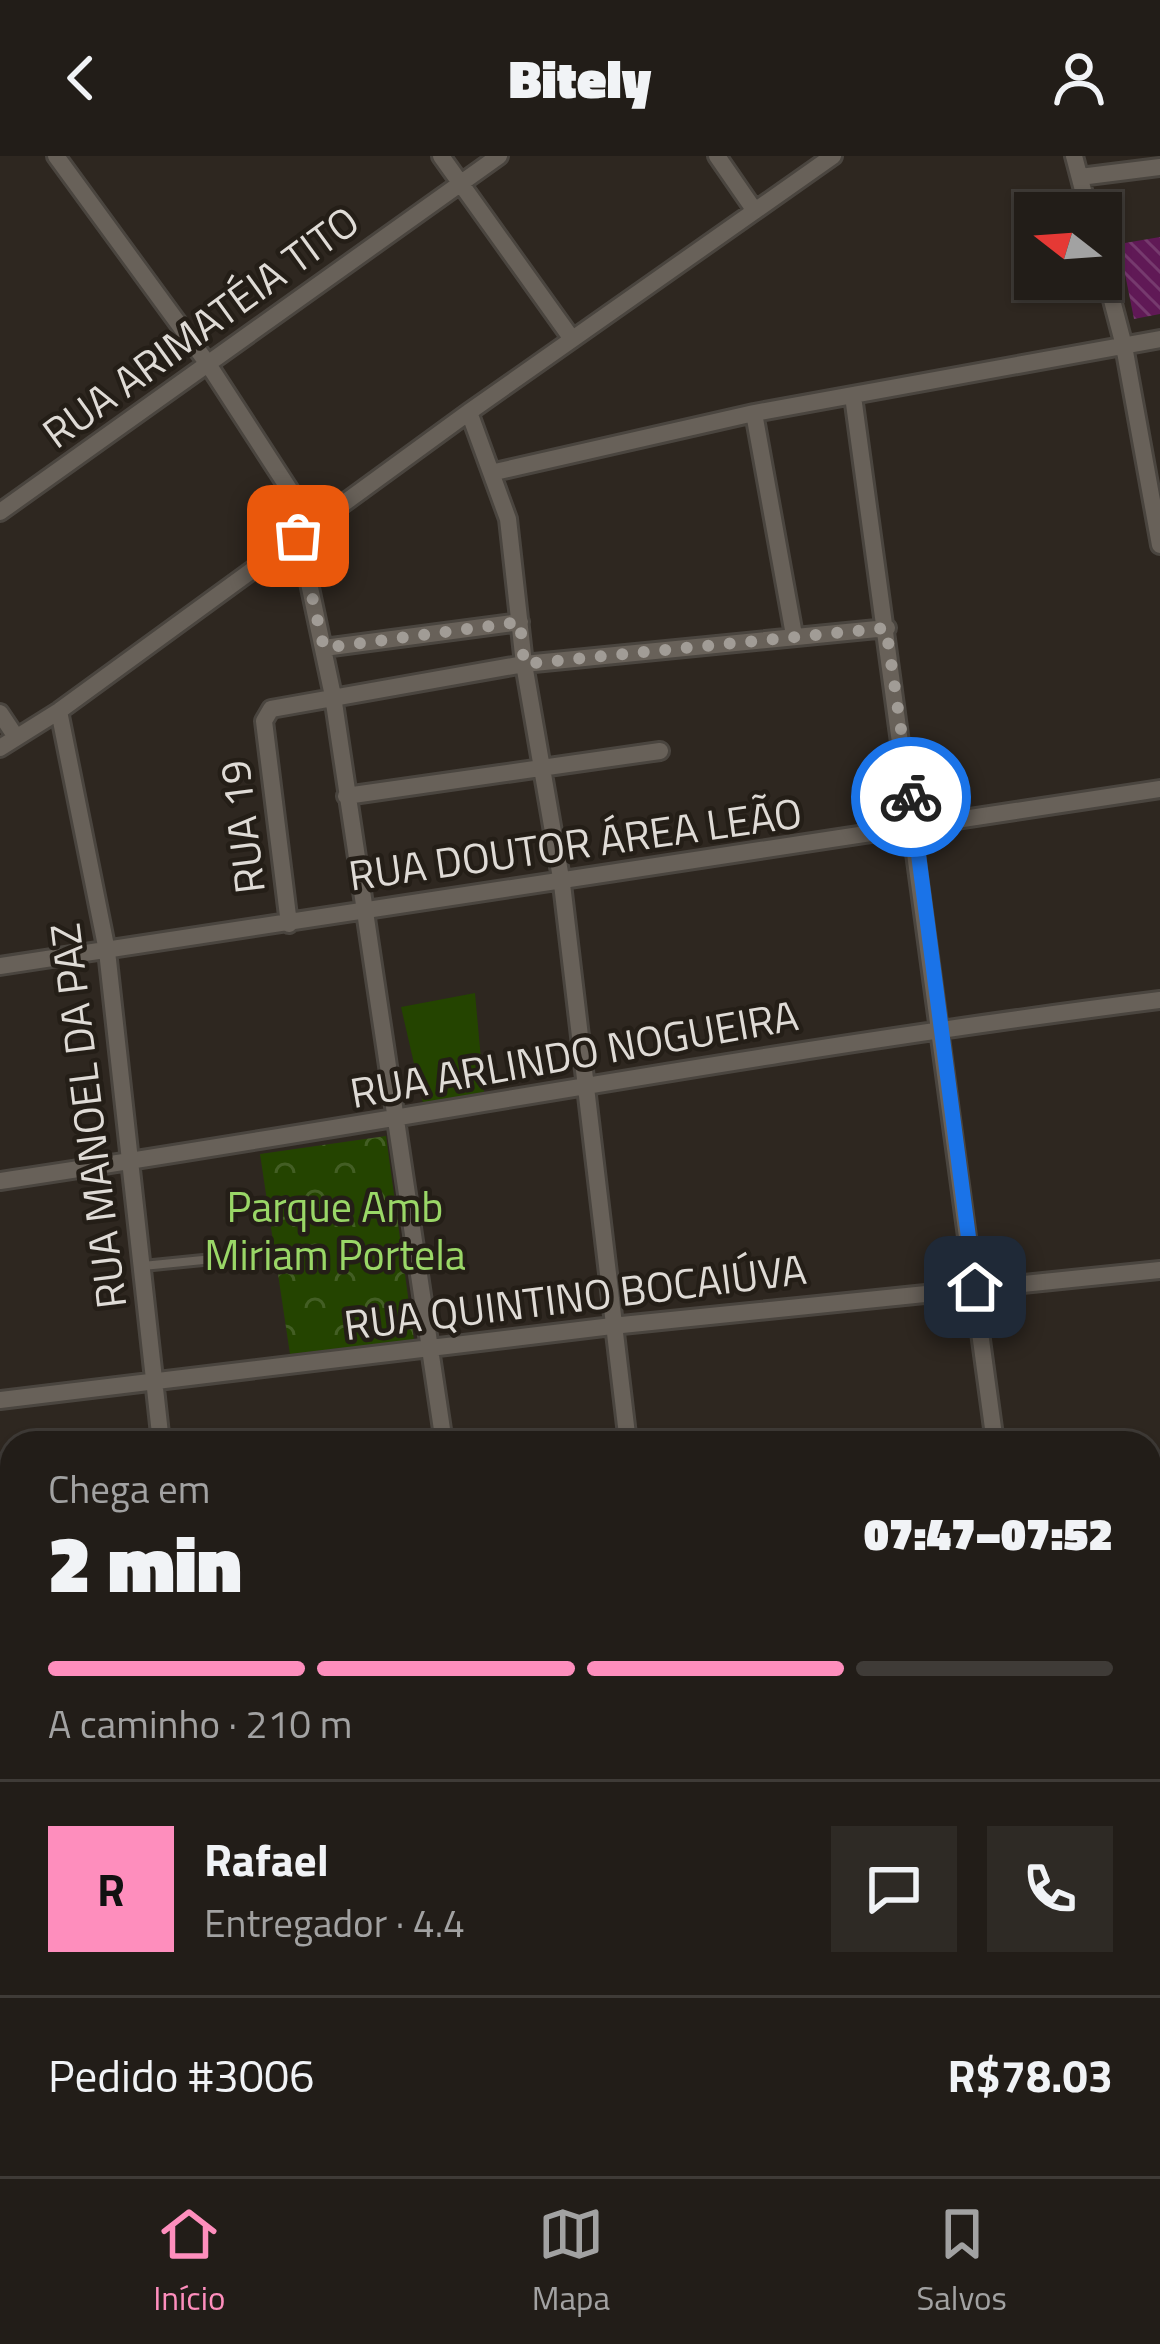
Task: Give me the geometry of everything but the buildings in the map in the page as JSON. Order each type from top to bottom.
[{"type":"street","points":[[56,156],[208,364],[306,531],[362,910],[400,1121],[443,1431]]},
{"type":"street","points":[[441,156],[572,339]]},
{"type":"street","name":"RUA ARIMATÉIA TITO","points":[[0,512],[499,156]]},
{"type":"street","points":[[717,156],[754,211]]},
{"type":"street","points":[[0,713],[8,742],[59,711],[469,412],[833,156]]},
{"type":"street","points":[[1074,156],[1084,192]]},
{"type":"street","points":[[1080,177],[1160,166]]},
{"type":"street","points":[[1112,300],[1160,545]]},
{"type":"street","points":[[495,472],[754,413],[1160,339]]},
{"type":"street","points":[[853,396],[916,828],[993,1431]]},
{"type":"street","points":[[469,412],[495,472],[508,519],[524,664],[546,770],[562,884],[626,1431]]},
{"type":"street","points":[[754,413],[794,635]]},
{"type":"street","points":[[324,648],[520,622]]},
{"type":"street","points":[[333,696],[524,664],[886,628]]},
{"type":"street","name":"RUA 19","points":[[289,923],[264,721],[278,706],[333,696]]},
{"type":"street","name":"RUA MANOEL DA PAZ","points":[[59,711],[107,951],[160,1431]]},
{"type":"street","points":[[346,796],[660,752]]},
{"type":"street","name":"RUA DOUTOR ÁREA LEÃO","points":[[0,966],[1160,790]]},
{"type":"street","name":"RUA ARLINDO NOGUEIRA","points":[[0,1181],[400,1121],[586,1084],[942,1028],[1160,1000]]},
{"type":"street","name":"RUA QUINTINO BOCAIÚVA","points":[[0,1400],[612,1326],[1160,1270]]},
{"type":"lane","points":[[142,1266],[223,1258]]},
{"type":"green space","points":[[475,993],[484,1092],[423,1103],[401,1007]]},
{"type":"green space","name":"Parque Amb Miriam Portela","points":[[386,1136],[414,1340],[290,1354],[260,1154]]},
{"type":"way so far","points":[[298,536],[324,648],[520,622],[524,664],[886,628],[911,797]]},
{"type":"route","points":[[911,797],[975,1287]]}]
